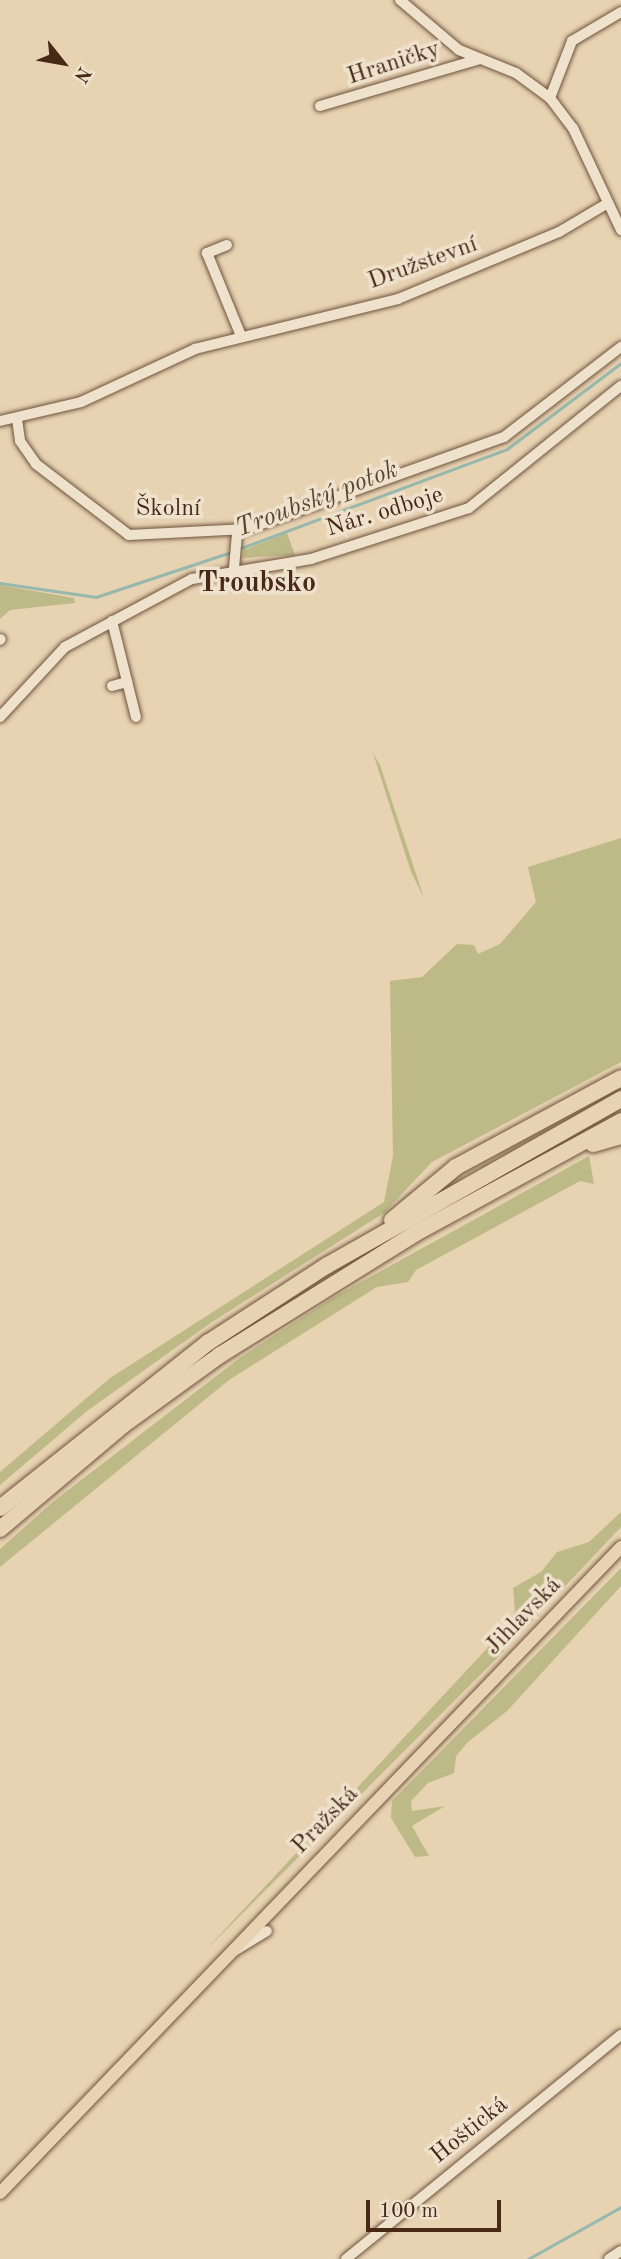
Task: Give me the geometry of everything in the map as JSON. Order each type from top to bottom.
[{"type":"highway","points":[[0,1508],[164,1374],[326,1266],[456,1167],[621,1078]]},
{"type":"highway","points":[[326,1266],[621,1099]]},
{"type":"highway","points":[[0,1529],[123,1424],[220,1355],[416,1233],[621,1121]]},
{"type":"highway","points":[[570,1150],[621,1136]]},
{"type":"main road","name":"Jihlavská","points":[[456,1717],[621,1547]]},
{"type":"main road","name":"Pražská","points":[[0,2193],[225,1954],[456,1717]]},
{"type":"street","points":[[400,0],[480,59],[516,72],[550,98],[573,128],[621,230]]},
{"type":"street","points":[[550,98],[572,41],[621,12]]},
{"type":"street","name":"Hraničky","points":[[320,106],[480,59]]},
{"type":"street","name":"Družstevní","points":[[0,421],[81,402],[195,349],[398,299],[559,232],[608,203]]},
{"type":"street","points":[[227,245],[208,253],[241,336]]},
{"type":"street","name":"Školní","points":[[17,419],[20,440],[36,464],[129,535],[237,530],[504,437],[621,347]]},
{"type":"street","name":"Nár. odboje","points":[[0,717],[45,663],[112,621],[192,579],[234,568],[311,559],[469,508],[621,386]]},
{"type":"street","points":[[234,568],[237,530]]},
{"type":"street","points":[[112,621],[136,718]]},
{"type":"street","points":[[112,686],[127,682]]},
{"type":"street","name":"Pražská","points":[[225,1954],[267,1931]]},
{"type":"street","name":"Hoštická","points":[[346,2259],[621,2035]]},
{"type":"street","points":[[609,2259],[621,2251]]},
{"type":"shaded area","points":[[287,533],[295,555],[243,558],[244,550]]},
{"type":"shaded area","points":[[0,585],[74,598],[75,603],[10,610],[0,619]]},
{"type":"shaded area","points":[[373,753],[380,765],[424,898],[411,872]]},
{"type":"shaded area","points":[[621,838],[621,1062],[432,1162],[384,1213],[212,1322],[87,1411],[0,1485],[0,1472],[110,1378],[384,1202],[393,1156],[390,981],[422,977],[457,944],[474,945],[478,954],[500,944],[536,902],[528,867]]},
{"type":"shaded area","points":[[589,1156],[594,1184],[580,1181],[416,1270],[408,1282],[377,1287],[229,1380],[0,1567],[0,1549],[54,1501],[241,1357],[334,1297]]},
{"type":"shaded area","points":[[621,1512],[621,1527],[502,1653],[202,1954],[508,1626],[515,1611],[513,1588],[541,1572],[557,1552],[589,1542]]},
{"type":"shaded area","points":[[621,1568],[621,1586],[507,1711],[468,1742],[456,1756],[454,1773],[428,1783],[411,1801],[412,1811],[445,1806],[412,1826],[429,1856],[415,1857],[391,1818],[392,1801]]},
{"type":"waterway","name":"Troubský potok","points":[[241,548],[507,449],[621,363]]},
{"type":"waterway","name":"Troubský potok","points":[[0,583],[96,597],[231,552]]},
{"type":"waterway","points":[[528,2259],[621,2207]]},
{"type":"district","name":"Troubsko","points":[[257,584]]}]
